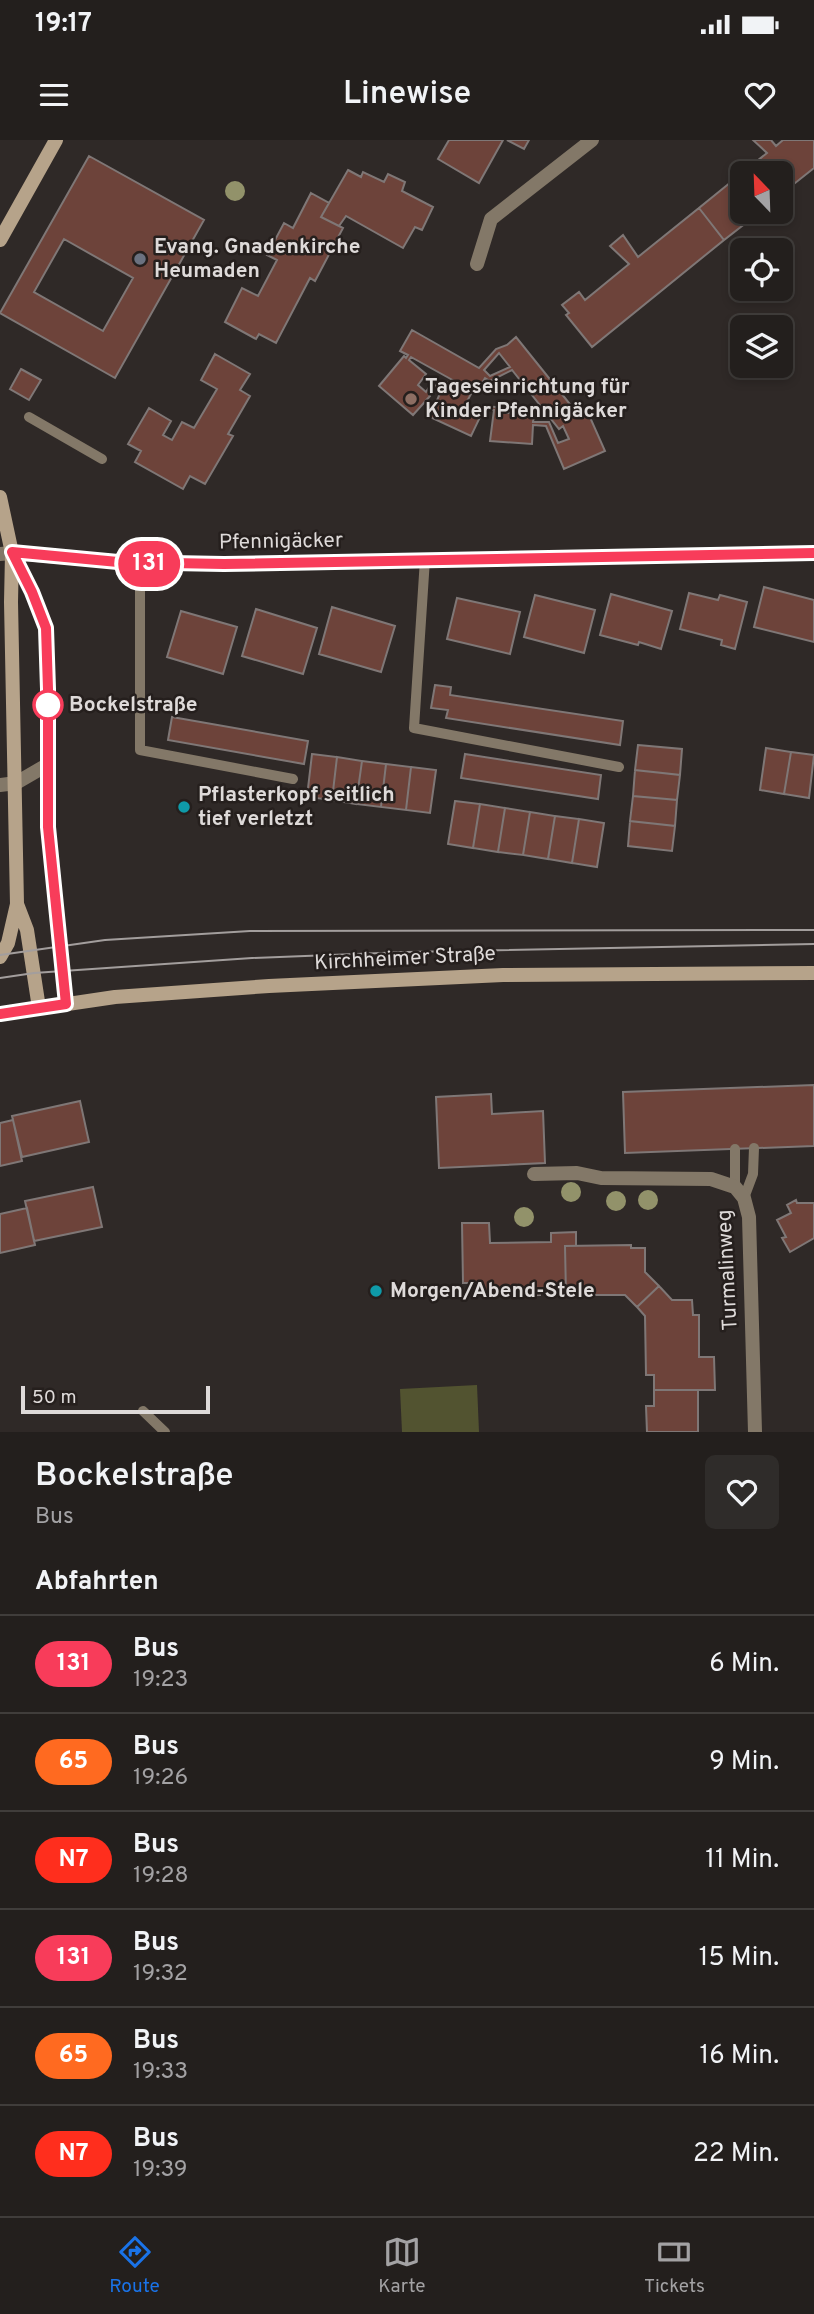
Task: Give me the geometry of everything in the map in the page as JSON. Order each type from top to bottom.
[{"type":"main road","points":[[0,240],[56,140]]},
{"type":"main road","points":[[0,497],[6,553],[5,605],[16,783],[17,904],[8,943],[0,957]]},
{"type":"main road","points":[[6,553],[32,592],[46,628],[48,827],[66,1004]]},
{"type":"main road","points":[[17,904],[27,930],[39,1008]]},
{"type":"main road","name":"Kirchheimer Straße","points":[[0,1014],[115,998],[269,986],[503,975],[814,973]]},
{"type":"street","points":[[477,264],[491,219],[592,140]]},
{"type":"street","name":"Pfennigäcker","points":[[6,553],[140,564],[814,553]]},
{"type":"street","points":[[0,785],[16,783],[47,765]]},
{"type":"street","name":"Turmalinweg","points":[[534,1174],[577,1173],[601,1178],[711,1179],[740,1193],[749,1217],[755,1432]]},
{"type":"lane","points":[[29,417],[102,459]]},
{"type":"lane","points":[[425,559],[414,728],[619,768]]},
{"type":"lane","points":[[140,564],[140,750],[293,779]]},
{"type":"lane","points":[[740,1193],[754,1174],[754,1148]]},
{"type":"lane","points":[[735,1149],[740,1193]]},
{"type":"lane","points":[[143,1411],[166,1432]]},
{"type":"green space","points":[[477,1385],[479,1432],[402,1432],[400,1389]]},
{"type":"building","points":[[449,140],[503,140],[479,183],[438,159]]},
{"type":"building","points":[[507,140],[529,140],[524,149]]},
{"type":"building","points":[[753,140],[771,140],[776,146],[783,140],[814,140],[814,168],[793,185],[793,161],[757,161],[767,153]]},
{"type":"building","name":"Evang. Gnadenkirche Heumaden","points":[[89,156],[204,220],[115,378],[0,313]],"holes":[[[64,239],[133,278],[103,331],[34,292]]]},
{"type":"building","points":[[348,170],[361,177],[363,172],[384,182],[388,174],[405,182],[402,191],[433,207],[422,230],[415,227],[403,248],[346,216],[339,226],[321,217]]},
{"type":"building","points":[[730,183],[730,224],[745,224],[724,240],[699,208]]},
{"type":"building","points":[[311,193],[329,203],[321,217],[343,228],[315,281],[310,278],[276,343],[259,334],[256,339],[225,322],[242,288],[258,296],[277,260],[267,255],[284,223],[293,228]]},
{"type":"building","points":[[699,208],[724,240],[592,347],[566,315],[569,313],[562,305],[579,292],[585,300],[629,264],[610,246],[623,235],[638,257]]},
{"type":"building","name":"Tageseinrichtung für Kinder Pfennigäcker","points":[[412,330],[479,368],[496,349],[507,345],[516,337],[581,418],[589,415],[605,451],[564,469],[546,426],[533,425],[532,444],[490,441],[494,410],[481,409],[482,413],[471,436],[430,417],[441,391],[433,389],[413,415],[379,386],[404,356],[406,358],[408,355],[400,351]],"holes":[[[499,353],[510,367],[490,376],[484,370]],[[411,357],[476,393],[485,378],[490,381],[512,370],[559,429],[563,426],[569,439],[558,443],[549,422],[533,422],[534,415],[498,412],[496,407],[478,406],[477,411],[465,405],[471,394],[446,382],[443,388],[431,384],[426,392],[418,385],[426,374],[409,360]]]},
{"type":"building","points":[[215,354],[250,374],[240,390],[250,396],[228,434],[233,436],[205,484],[190,476],[183,489],[135,462],[141,451],[128,444],[149,408],[171,421],[163,435],[172,440],[182,422],[194,428],[217,389],[201,380]]},
{"type":"building","points":[[21,369],[41,380],[29,400],[10,389]]},
{"type":"building","points":[[764,587],[814,600],[814,642],[754,627]]},
{"type":"building","points":[[689,593],[718,600],[720,595],[747,602],[735,649],[721,645],[722,640],[680,629]]},
{"type":"building","points":[[611,594],[672,611],[661,649],[600,635]]},
{"type":"building","points":[[535,595],[595,610],[584,653],[524,637]]},
{"type":"building","points":[[457,598],[520,612],[510,654],[447,639]]},
{"type":"building","points":[[332,607],[395,626],[381,672],[319,654]]},
{"type":"building","points":[[256,609],[317,628],[303,674],[242,656]]},
{"type":"building","points":[[181,611],[237,627],[223,674],[167,657]]},
{"type":"building","points":[[435,685],[451,687],[450,695],[623,721],[620,745],[446,718],[448,710],[431,708]]},
{"type":"building","points":[[172,717],[308,741],[304,764],[168,740]]},
{"type":"building","points":[[638,745],[682,749],[680,775],[635,770]]},
{"type":"building","points":[[766,748],[791,752],[784,794],[760,790]]},
{"type":"building","points":[[791,752],[814,755],[809,798],[784,794]]},
{"type":"building","points":[[312,754],[337,757],[332,800],[307,797]]},
{"type":"building","points":[[465,754],[601,775],[598,799],[461,778]]},
{"type":"building","points":[[337,757],[362,761],[356,804],[332,800]]},
{"type":"building","points":[[362,761],[386,764],[381,807],[356,804]]},
{"type":"building","points":[[386,764],[411,767],[406,810],[381,807]]},
{"type":"building","points":[[411,767],[436,770],[430,813],[406,810]]},
{"type":"building","points":[[635,770],[680,775],[677,800],[633,796]]},
{"type":"building","points":[[633,796],[677,800],[675,826],[630,821]]},
{"type":"building","points":[[455,801],[480,804],[473,848],[448,844]]},
{"type":"building","points":[[480,804],[505,808],[498,852],[473,848]]},
{"type":"building","points":[[505,808],[530,812],[523,855],[498,852]]},
{"type":"building","points":[[530,812],[555,816],[548,859],[523,855]]},
{"type":"building","points":[[555,816],[579,819],[572,863],[548,859]]},
{"type":"building","points":[[579,819],[604,823],[597,867],[572,863]]},
{"type":"building","points":[[630,821],[675,826],[672,851],[628,846]]},
{"type":"building","points":[[814,1085],[814,1146],[625,1153],[623,1092]]},
{"type":"building","points":[[491,1094],[492,1114],[543,1111],[545,1163],[439,1168],[436,1097]]},
{"type":"building","points":[[80,1101],[89,1142],[22,1157],[12,1116]]},
{"type":"building","points":[[13,1120],[22,1161],[0,1166],[0,1123]]},
{"type":"building","points":[[93,1187],[102,1227],[34,1241],[25,1201]]},
{"type":"building","points":[[796,1200],[797,1203],[814,1203],[814,1238],[790,1252],[782,1238],[786,1237],[777,1220],[791,1213],[787,1205]]},
{"type":"building","points":[[27,1208],[35,1245],[0,1253],[0,1214]]},
{"type":"building","points":[[462,1223],[489,1223],[490,1243],[551,1242],[551,1233],[576,1232],[576,1246],[565,1246],[566,1295],[554,1295],[554,1290],[540,1290],[540,1295],[508,1296],[508,1290],[479,1291],[479,1283],[463,1283]]},
{"type":"building","points":[[631,1245],[631,1248],[645,1248],[645,1272],[659,1286],[637,1307],[625,1295],[566,1295],[565,1246]]},
{"type":"building","points":[[659,1286],[672,1300],[692,1300],[693,1315],[699,1315],[699,1357],[714,1357],[715,1390],[654,1390],[654,1375],[646,1375],[645,1316],[637,1307]]},
{"type":"building","points":[[654,1390],[698,1390],[698,1432],[647,1432],[646,1406],[654,1406]]},
{"type":"tram line","points":[[0,955],[105,940],[250,931],[814,930]]},
{"type":"tram line","points":[[0,978],[34,973],[252,958],[407,952],[814,944]]},
{"type":"bus line","name":"131","points":[[0,1014],[66,1004],[48,827],[46,628],[12,552],[140,564],[814,553]]},
{"type":"place","name":"Evang. Gnadenkirche Heumaden","points":[[140,259]]},
{"type":"place","name":"Tageseinrichtung für Kinder Pfennigäcker","points":[[411,399]]},
{"type":"place","name":"Bockelstraße","points":[[48,705]]},
{"type":"place","name":"Pflasterkopf seitlich tief verletzt","points":[[184,807]]},
{"type":"place","name":"Morgen/Abend-Stele","points":[[376,1291]]}]
